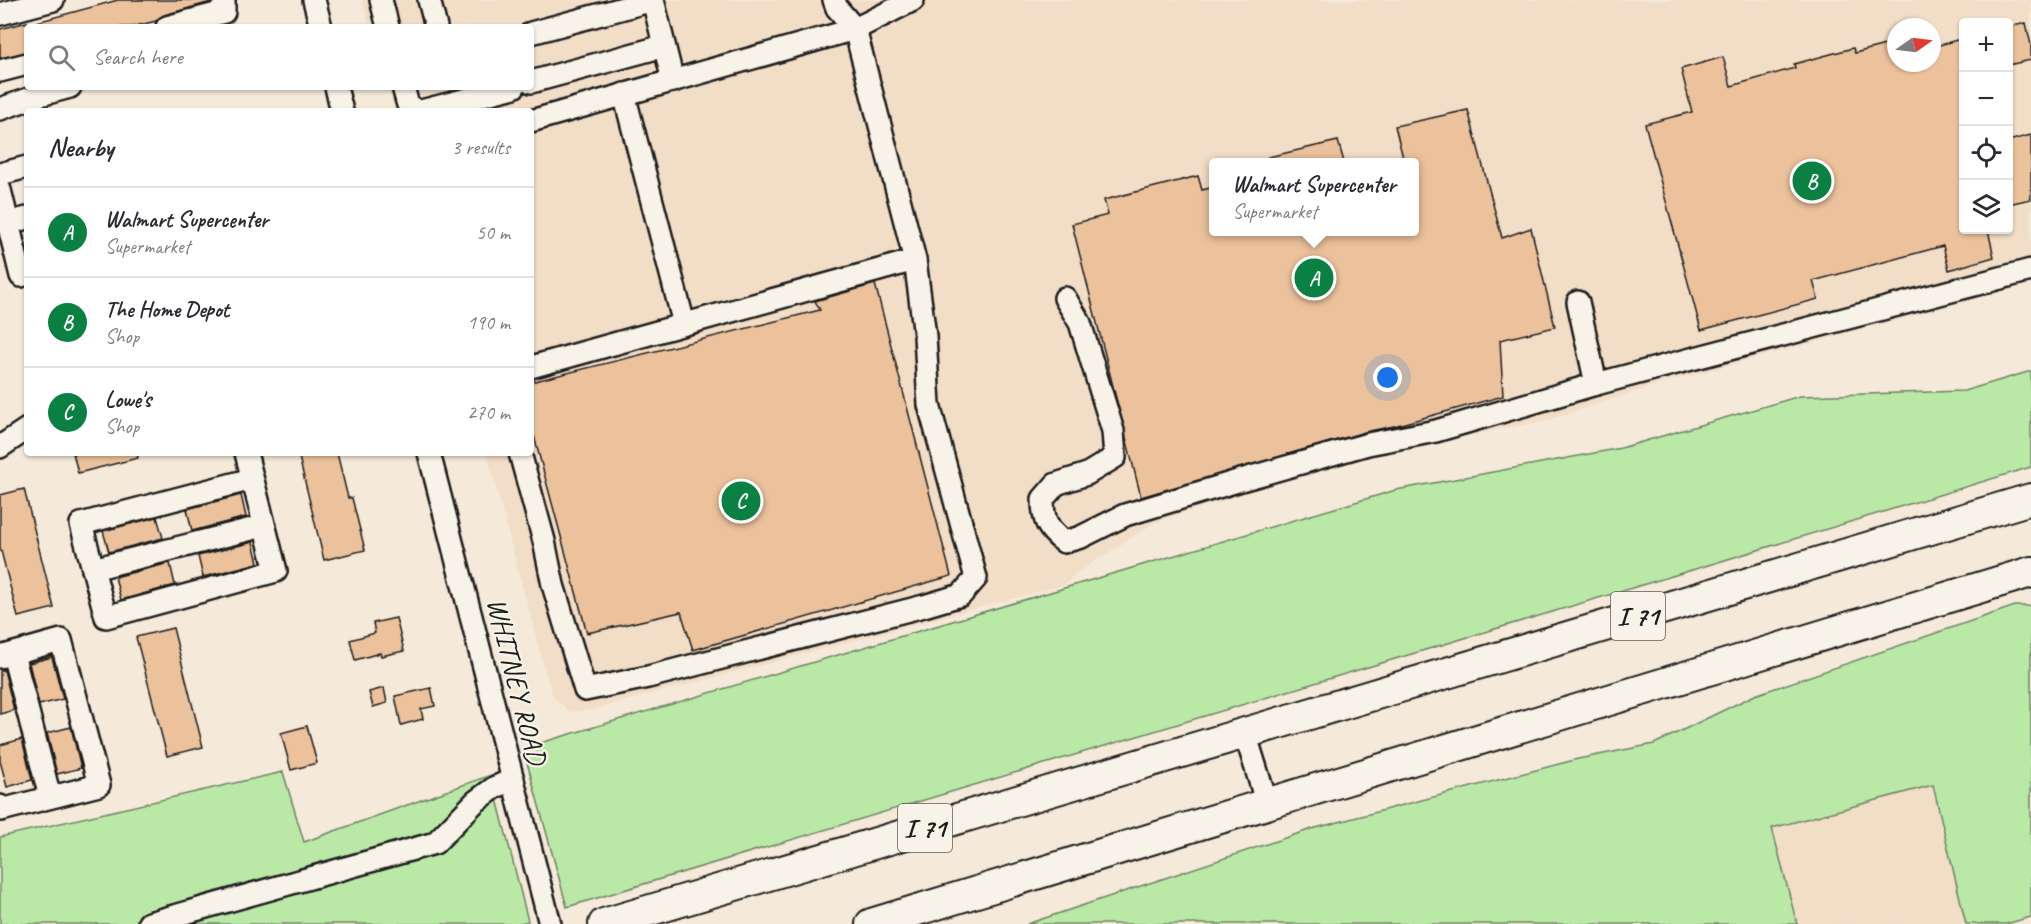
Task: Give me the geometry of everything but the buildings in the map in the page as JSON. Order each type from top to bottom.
[{"type":"highway","name":"I 71","points":[[604,924],[2031,499]]},
{"type":"highway","name":"I 71","points":[[871,924],[2031,572]]},
{"type":"street","points":[[0,14],[53,0]]},
{"type":"street","points":[[178,24],[224,12],[224,0]]},
{"type":"street","points":[[314,0],[315,24]]},
{"type":"street","points":[[381,0],[387,24]]},
{"type":"street","points":[[429,0],[435,24]]},
{"type":"street","points":[[534,32],[653,0],[673,81]]},
{"type":"street","points":[[521,456],[544,541],[553,585],[585,690],[648,677],[876,620],[961,595],[976,578],[929,405],[925,336],[915,260],[855,29],[837,8],[834,0]]},
{"type":"street","points":[[534,120],[855,29],[913,0]]},
{"type":"street","points":[[534,81],[664,46]]},
{"type":"street","points":[[0,71],[24,65]]},
{"type":"street","points":[[0,109],[60,90]]},
{"type":"street","points":[[337,90],[341,108]]},
{"type":"street","points":[[404,90],[408,105],[414,108]]},
{"type":"street","points":[[429,108],[500,90]]},
{"type":"street","points":[[624,94],[684,324]]},
{"type":"street","points":[[0,174],[24,168]]},
{"type":"street","points":[[0,190],[18,221],[21,276],[24,275]]},
{"type":"street","points":[[534,366],[915,260]]},
{"type":"street","points":[[1065,298],[1080,323],[1113,431],[1114,457],[1087,474],[1056,484],[1043,499],[1043,516],[1052,533],[1064,542],[1082,537],[1125,515],[1368,444],[1436,430],[1596,384],[2031,270]]},
{"type":"street","points":[[1578,302],[1596,384]]},
{"type":"street","points":[[0,447],[24,431]]},
{"type":"street","points":[[247,456],[276,571],[106,617],[81,524],[252,479]]},
{"type":"street","name":"WHITNEY ROAD","points":[[430,456],[550,924]]},
{"type":"street","points":[[93,569],[264,526]]},
{"type":"street","points":[[0,806],[1,810],[99,785],[62,640],[6,655],[50,797]]},
{"type":"street","points":[[1245,733],[1268,804]]},
{"type":"street","points":[[149,923],[435,843],[475,802],[494,788],[513,779]]},
{"type":"shaded area","points":[[362,0],[2031,0],[2031,284],[1662,383],[1548,420],[1413,446],[1385,449],[1155,522],[1077,573],[1064,585],[591,710],[569,712],[553,696],[545,671],[488,456],[534,456],[534,108],[394,108],[388,90],[534,90],[534,24],[369,24]]},
{"type":"shaded area","points":[[1933,785],[1966,924],[1797,924],[1772,828]]},
{"type":"green space","points":[[2031,371],[2031,467],[567,907],[523,748],[1396,490],[1621,448],[1800,396],[1964,391]]},
{"type":"green space","points":[[2015,606],[2031,606],[2031,917],[2006,924],[1966,924],[1933,785],[1772,828],[1797,924],[1027,924],[1312,829],[1578,759],[1654,744],[1755,695]]},
{"type":"green space","points":[[283,772],[304,842],[491,775],[528,921],[517,924],[0,924],[0,837]]},
{"type":"place","name":"The Home Depot","points":[[1812,181]]},
{"type":"place","name":"Walmart Supercenter","points":[[1314,278]]},
{"type":"place","name":"Lowe's","points":[[741,501]]}]
